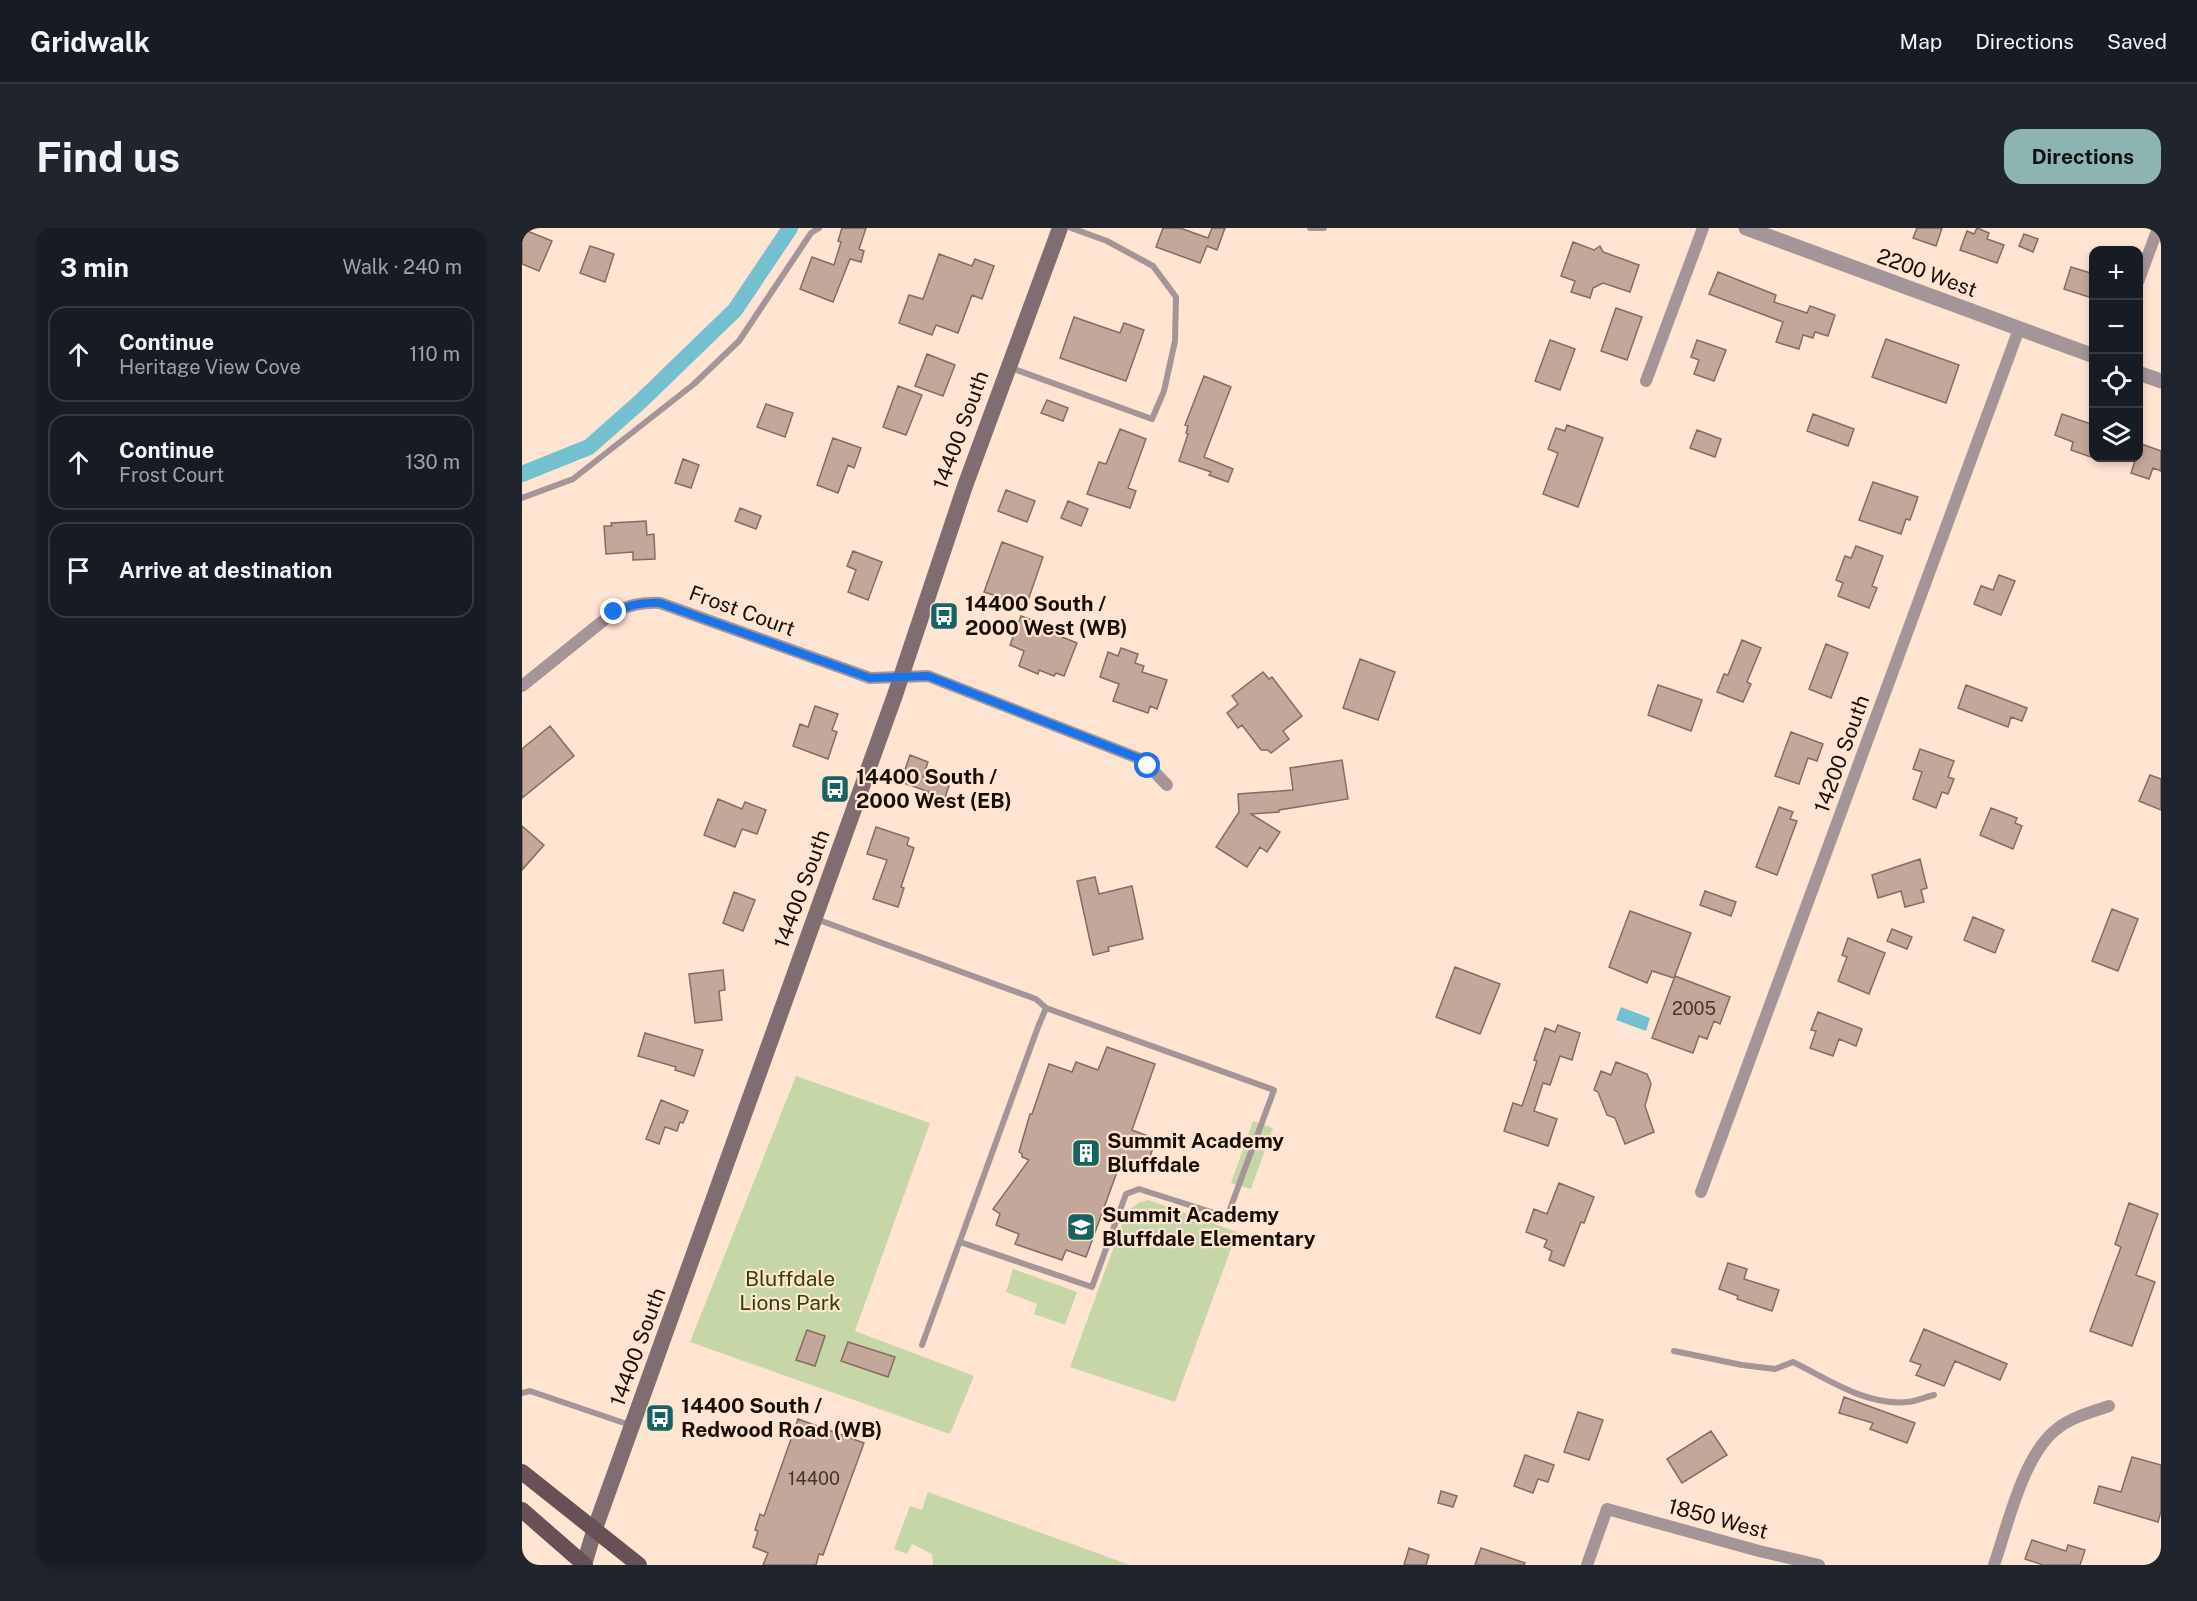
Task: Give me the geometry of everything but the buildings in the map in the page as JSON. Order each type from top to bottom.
[{"type":"main road","name":"14400 South","points":[[584,1565],[594,1531],[901,678],[965,486],[1060,228]]},
{"type":"main road","points":[[522,1472],[639,1565]]},
{"type":"main road","points":[[522,1510],[584,1565]]},
{"type":"street","points":[[1646,381],[1703,228]]},
{"type":"street","name":"2200 West","points":[[1746,228],[2089,354]]},
{"type":"street","points":[[2143,271],[2158,228]]},
{"type":"street","name":"14200 South","points":[[1701,1192],[2019,329]]},
{"type":"street","points":[[2143,374],[2161,381]]},
{"type":"street","name":"Frost Court","points":[[522,686],[614,612],[644,602],[660,603],[870,678],[928,676],[1143,760],[1167,785]]},
{"type":"street","points":[[1994,1565],[2024,1479],[2033,1458],[2043,1443],[2057,1428],[2109,1406]]},
{"type":"street","name":"1850 West","points":[[1587,1565],[1607,1509],[1819,1565]]},
{"type":"lane","points":[[522,498],[573,479],[694,384],[739,341],[811,233],[819,228]]},
{"type":"lane","points":[[1008,367],[1152,419],[1164,391],[1174,341],[1176,297],[1153,266],[1107,241],[1071,228]]},
{"type":"lane","points":[[1310,228],[1324,228]]},
{"type":"lane","points":[[815,919],[1036,999],[1046,1008],[1274,1090],[1227,1217],[1139,1189],[1126,1194],[1092,1287],[960,1242]]},
{"type":"lane","points":[[922,1345],[1046,1008]]},
{"type":"lane","points":[[1674,1351],[1742,1365],[1775,1368],[1793,1362],[1877,1401],[1907,1402],[1934,1395]]},
{"type":"lane","points":[[522,1393],[530,1391],[633,1427]]},
{"type":"green space","name":"Bluffdale Lions Park","points":[[796,1076],[930,1123],[855,1331],[974,1376],[950,1434],[690,1342]]},
{"type":"green space","points":[[1253,1121],[1273,1128],[1251,1189],[1231,1183]]},
{"type":"green space","points":[[1149,1200],[1237,1232],[1175,1402],[1070,1367],[1127,1211],[1140,1202]]},
{"type":"green space","points":[[1013,1269],[1077,1292],[1065,1325],[1034,1314],[1037,1304],[1006,1292]]},
{"type":"green space","points":[[928,1492],[1130,1565],[933,1565],[932,1554],[912,1544],[907,1554],[894,1549],[910,1506],[922,1510]]},
{"type":"water","points":[[1621,1007],[1650,1018],[1646,1031],[1616,1020]]},
{"type":"waterway","points":[[522,474],[589,447],[641,401],[735,310],[790,228]]},
{"type":"place","name":"14400 South / 2000 West (WB)","points":[[944,616]]},
{"type":"place","name":"14400 South / 2000 West (EB)","points":[[835,789]]},
{"type":"place","name":"Summit Academy Bluffdale","points":[[1086,1153]]},
{"type":"place","name":"Summit Academy Bluffdale Elementary","points":[[1081,1227]]},
{"type":"place","name":"14400 South / Redwood Road (WB)","points":[[660,1418]]},
{"type":"route","points":[[614,612],[644,602],[660,603],[870,678],[928,676],[1143,760],[1148,766]]}]
